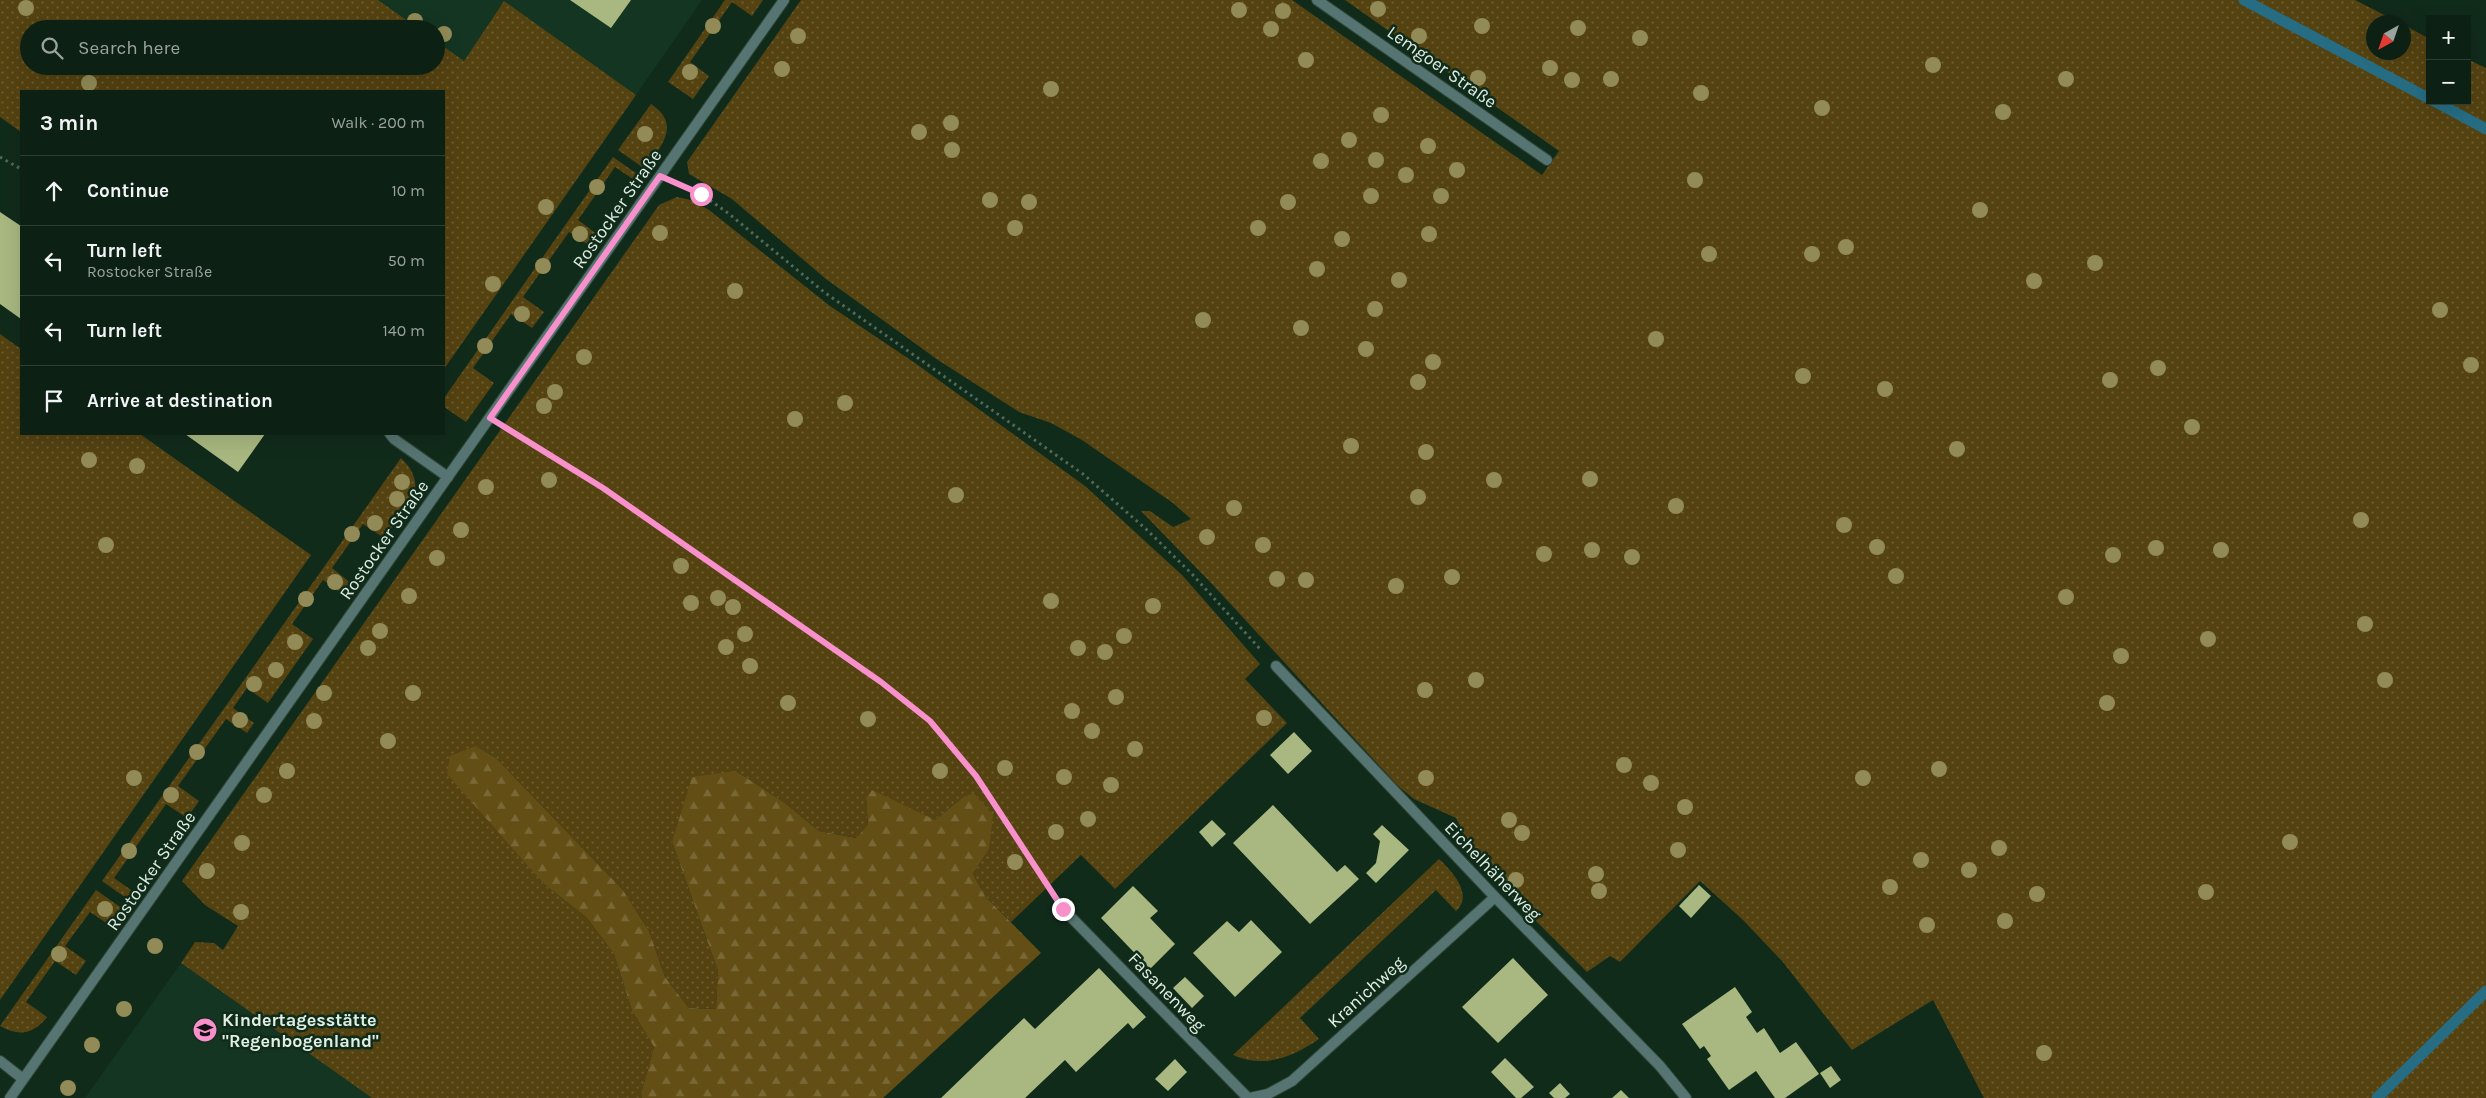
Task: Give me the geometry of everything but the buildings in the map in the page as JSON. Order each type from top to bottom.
[{"type":"street","name":"Rostocker Straße","points":[[10,1098],[784,0]]},
{"type":"street","name":"Lemgoer Straße","points":[[1318,0],[1547,160]]},
{"type":"street","points":[[391,435],[448,477]]},
{"type":"street","name":"Eichelhäherweg","points":[[1276,666],[1495,897],[1660,1066],[1686,1098]]},
{"type":"street","name":"Kranichweg","points":[[1249,1098],[1268,1094],[1292,1081],[1495,897]]},
{"type":"street","name":"Fasanenweg","points":[[1063,909],[1249,1098]]},
{"type":"street","points":[[0,1061],[23,1079]]},
{"type":"path","points":[[0,156],[20,168]]},
{"type":"path","points":[[660,176],[701,194],[728,213],[824,292],[1083,474],[1146,529],[1192,574],[1276,666]]},
{"type":"path","points":[[490,418],[603,488],[881,682],[930,721],[976,776],[1063,909]]},
{"type":"shaded area","points":[[0,0],[378,0],[406,20],[20,20],[20,75],[445,75],[445,47],[464,61],[504,1],[636,95],[445,368],[445,90],[20,90],[20,131],[0,117]]},
{"type":"shaded area","points":[[378,0],[702,0],[636,95],[504,1],[464,61],[445,47],[445,20],[406,20]]},
{"type":"shaded area","points":[[725,0],[763,0],[752,16],[732,2],[690,62],[709,76],[693,99],[668,82]]},
{"type":"shaded area","points":[[801,0],[1292,0],[1542,175],[1559,151],[1345,0],[2355,0],[2384,15],[2366,15],[2366,60],[2411,60],[2411,29],[2426,37],[2426,105],[2471,105],[2471,61],[2486,68],[2486,1098],[1984,1098],[1933,1000],[1852,1050],[1782,961],[1743,920],[1700,881],[1620,962],[1610,956],[1587,972],[1501,886],[1473,852],[1456,818],[1414,799],[1398,786],[1214,586],[1141,511],[1150,511],[1173,527],[1191,519],[1173,503],[1082,440],[1051,423],[1019,412],[938,360],[826,279],[732,199],[689,174],[687,162]]},
{"type":"shaded area","points":[[651,104],[660,112],[667,128],[662,144],[645,169],[618,150]]},
{"type":"shaded area","points":[[613,157],[640,176],[636,181],[615,167],[578,220],[598,235],[590,246],[569,232],[523,297],[544,312],[532,328],[511,314],[473,368],[494,383],[466,422],[445,408],[445,397]]},
{"type":"shaded area","points":[[677,197],[691,200],[709,210],[830,306],[915,363],[1085,486],[1183,576],[1260,664],[1245,679],[1287,723],[1115,889],[1081,855],[1011,922],[985,896],[973,874],[989,849],[963,797],[935,820],[866,799],[868,824],[858,838],[819,831],[785,803],[736,771],[672,842],[718,971],[716,1009],[689,1008],[665,977],[649,931],[623,890],[496,758],[476,746],[502,833],[544,884],[587,918],[614,954],[632,1011],[654,1047],[642,1090],[642,1098],[372,1098],[181,963],[195,942],[214,943],[223,950],[238,926],[205,905],[182,881],[659,205]]},
{"type":"shaded area","points":[[0,334],[20,348],[20,435],[141,435],[311,555],[0,1000]]},
{"type":"shaded area","points":[[401,458],[410,469],[415,480],[415,490],[407,509],[384,538],[363,524],[332,568],[352,584],[344,595],[323,580],[292,624],[313,639],[268,703],[247,688],[233,708],[254,723],[247,733],[226,719],[178,786],[199,801],[187,818],[166,804],[114,878],[134,892],[129,900],[102,881]]},
{"type":"shaded area","points":[[1439,859],[1450,870],[1462,891],[1461,905],[1456,911],[1436,890],[1300,1018],[1319,1039],[1299,1051],[1278,1059],[1256,1061],[1233,1055]]},
{"type":"shaded area","points":[[96,890],[123,909],[111,926],[90,912],[65,946],[86,961],[76,975],[55,961],[26,1002],[47,1017],[37,1027],[26,1032],[14,1032],[0,1026]]},
{"type":"shaded area","name":"Kindertagesstätte \"Regenbogenland\"","points":[[181,963],[372,1098],[85,1098]]},
{"type":"green space","points":[[476,746],[496,758],[623,890],[649,931],[665,977],[689,1008],[716,1009],[718,971],[672,842],[692,777],[736,771],[785,803],[819,831],[857,838],[868,824],[866,799],[872,790],[935,820],[963,797],[974,793],[993,815],[989,849],[973,874],[985,896],[1041,953],[883,1098],[642,1098],[642,1090],[654,1047],[632,1011],[614,954],[587,918],[544,884],[447,774],[450,756]]},
{"type":"waterway","points":[[2244,0],[2426,97]]},
{"type":"waterway","points":[[2441,105],[2486,129]]},
{"type":"waterway","points":[[2377,1098],[2486,991]]},
{"type":"place","name":"Kindertagesstätte \"Regenbogenland\"","points":[[205,1030]]},
{"type":"route","points":[[701,194],[660,176],[490,418],[603,488],[881,682],[930,721],[976,776],[1063,909]]}]
